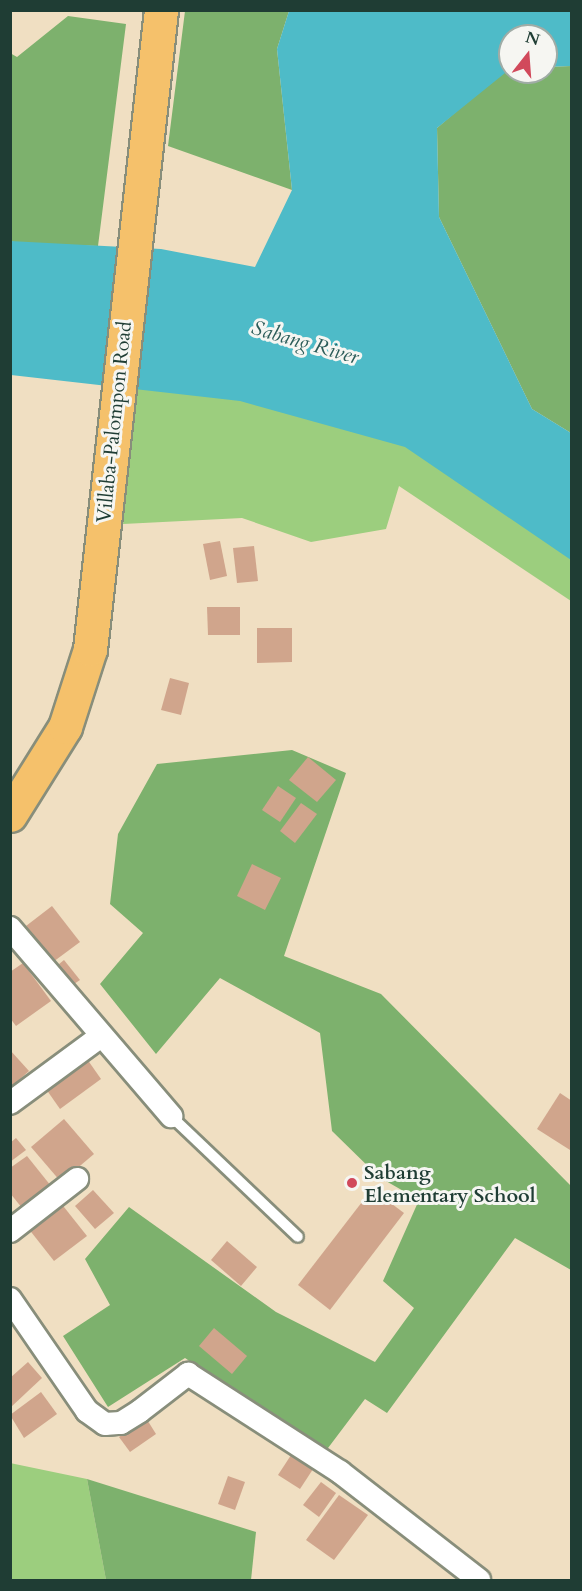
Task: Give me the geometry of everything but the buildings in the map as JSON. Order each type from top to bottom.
[{"type":"main road","name":"Villaba-Palompon Road","points":[[10,815],[65,727],[90,649],[133,236],[161,10]]},
{"type":"street","points":[[10,928],[100,1037],[171,1116]]},
{"type":"street","points":[[10,1103],[100,1037]]},
{"type":"street","points":[[10,1231],[77,1179]]},
{"type":"street","points":[[10,1299],[87,1411],[105,1424],[121,1423],[188,1374],[340,1472],[479,1581]]},
{"type":"lane","points":[[171,1116],[298,1237]]},
{"type":"green space","points":[[185,11],[289,11],[277,49],[292,190],[168,146]]},
{"type":"green space","points":[[68,16],[126,24],[98,246],[16,243],[11,241],[10,53],[17,57]]},
{"type":"green space","points":[[571,66],[571,433],[532,409],[439,217],[437,128],[498,76],[498,84],[558,84],[558,67]]},
{"type":"green space","points":[[187,325],[571,526],[571,601],[399,486],[386,529],[311,542],[242,518],[123,524],[141,331]]},
{"type":"green space","points":[[292,750],[346,773],[284,956],[381,994],[571,1186],[571,1270],[515,1238],[387,1413],[365,1399],[325,1452],[185,1358],[108,1407],[63,1336],[110,1305],[85,1259],[129,1207],[276,1312],[375,1362],[414,1308],[383,1281],[419,1200],[379,1177],[332,1131],[320,1033],[220,978],[156,1054],[100,984],[143,933],[110,904],[118,834],[157,764]]},
{"type":"green space","points":[[10,1463],[87,1479],[106,1580],[11,1580]]},
{"type":"green space","points":[[87,1479],[256,1532],[251,1580],[106,1580]]},
{"type":"water","name":"Sabang River","points":[[289,11],[571,11],[571,66],[558,67],[558,24],[498,24],[498,79],[437,128],[439,217],[532,409],[571,433],[571,560],[405,447],[240,401],[11,375],[10,241],[161,249],[255,267],[292,190],[277,49]]},
{"type":"place","name":"Sabang Elementary School","points":[[352,1183]]}]
